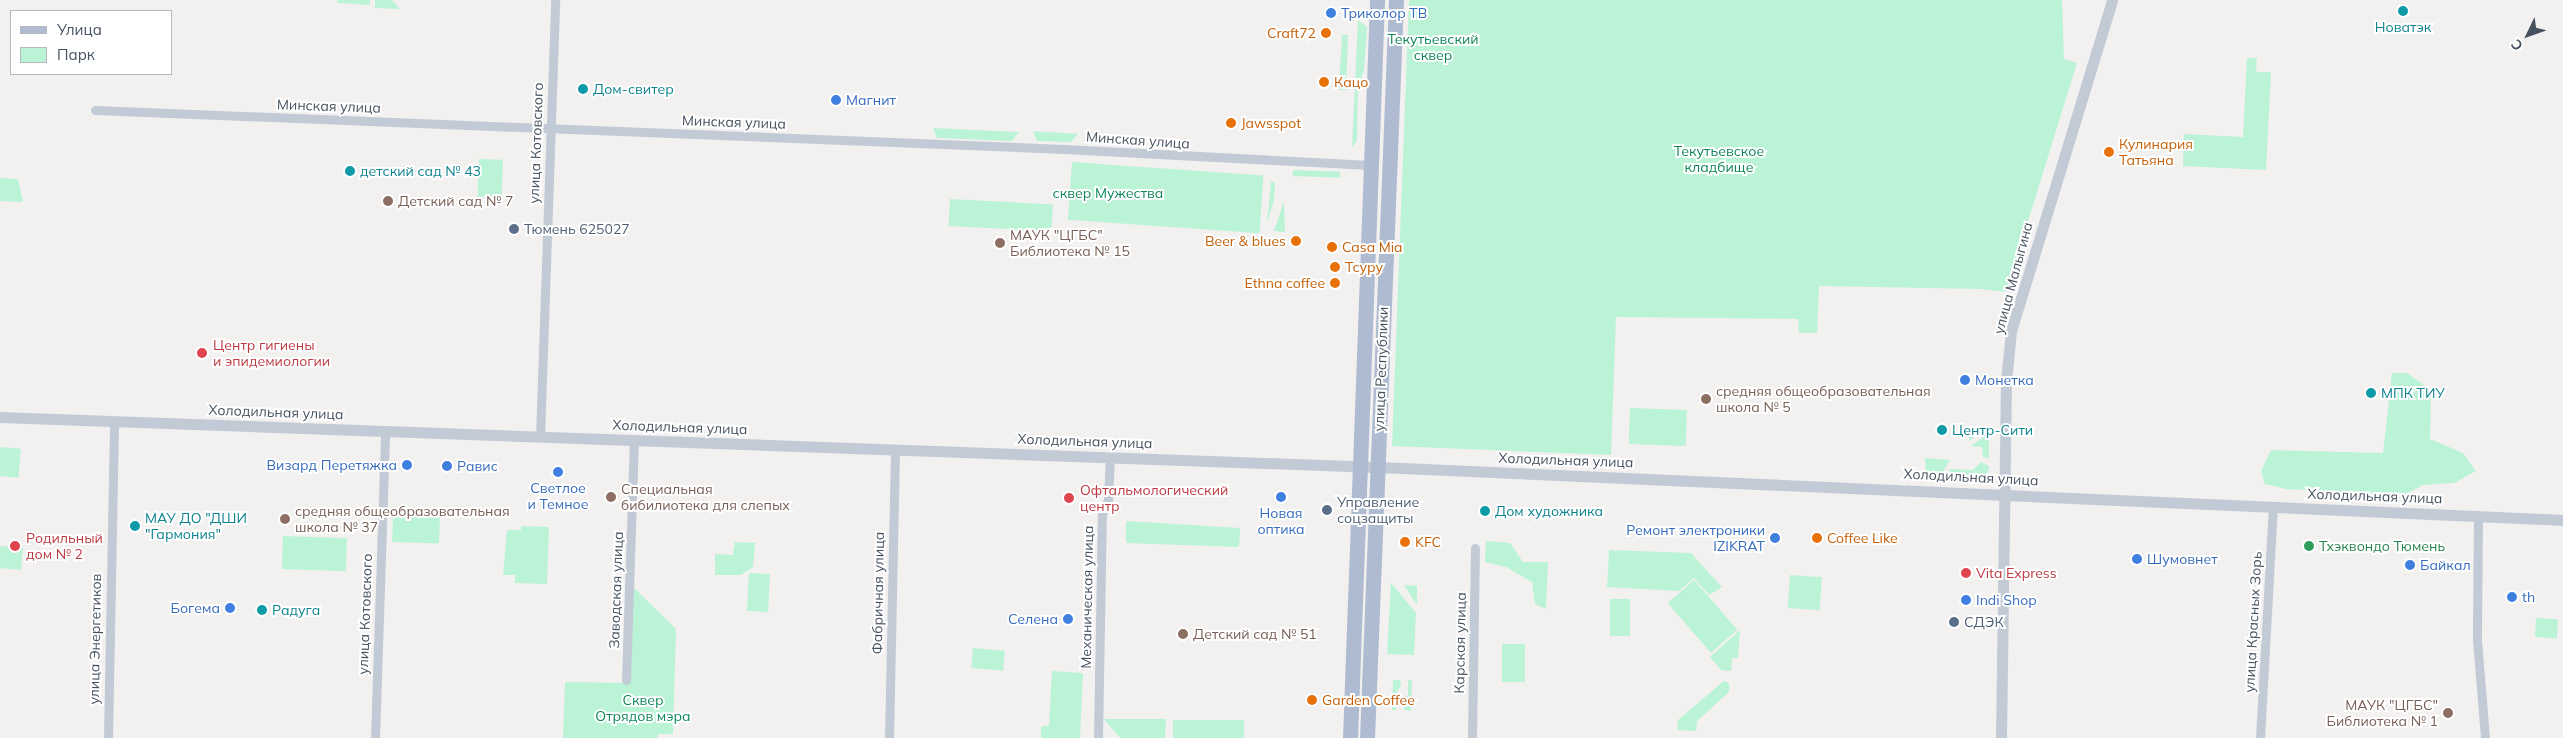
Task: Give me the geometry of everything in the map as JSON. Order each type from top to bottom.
[{"type":"main road","name":"улица Республики","points":[[1350,738],[1377,0]]},
{"type":"main road","name":"улица Республики","points":[[1367,738],[1396,0]]},
{"type":"street","name":"улица Котовского","points":[[540,437],[555,0]]},
{"type":"street","name":"улица Малыгина","points":[[2001,738],[2006,494],[2006,382],[2012,331],[2112,0]]},
{"type":"street","name":"Минская улица","points":[[96,110],[1074,149],[1370,165]]},
{"type":"street","name":"Холодильная улица","points":[[0,417],[1360,467],[2563,520]]},
{"type":"street","name":"улица Энергетиков","points":[[108,738],[114,421]]},
{"type":"street","name":"улица Котовского","points":[[375,738],[385,432]]},
{"type":"street","name":"Заводская улица","points":[[626,680],[634,440]]},
{"type":"street","name":"Фабричная улица","points":[[889,738],[896,449]]},
{"type":"street","name":"Механическая улица","points":[[1098,738],[1102,515],[1108,499],[1110,457]]},
{"type":"street","name":"улица Красных Зорь","points":[[2260,738],[2273,507]]},
{"type":"street","points":[[2478,516],[2477,640],[2485,738]]},
{"type":"street","name":"Карская улица","points":[[1472,738],[1475,548]]},
{"type":"green space","points":[[338,0],[370,0],[370,5],[337,3]]},
{"type":"green space","points":[[375,0],[392,0],[400,9],[375,8]]},
{"type":"green space","name":"Текутьевское кладбище","points":[[1409,0],[2062,0],[2064,59],[2077,63],[2006,292],[1981,289],[1819,286],[1817,333],[1799,333],[1798,319],[1616,317],[1611,455],[1392,446]]},
{"type":"green space","points":[[1358,20],[1367,27],[1364,71],[1358,87],[1357,141],[1352,147]]},
{"type":"green space","points":[[1342,35],[1348,35],[1346,90],[1339,90]]},
{"type":"green space","points":[[2247,58],[2257,58],[2256,72],[2271,72],[2266,170],[2183,166],[2184,134],[2243,137]]},
{"type":"green space","points":[[933,128],[1019,132],[1012,141],[937,138]]},
{"type":"green space","points":[[1033,131],[1078,134],[1071,142],[1037,141]]},
{"type":"green space","points":[[479,159],[503,160],[502,198],[478,197]]},
{"type":"green space","name":"сквер Мужества","points":[[1072,162],[1264,175],[1259,233],[1068,220]]},
{"type":"green space","points":[[1293,170],[1340,172],[1340,178],[1293,176]]},
{"type":"green space","points":[[0,178],[18,179],[23,202],[0,201]]},
{"type":"green space","points":[[1271,182],[1275,182],[1274,200],[1267,223]]},
{"type":"green space","points":[[950,199],[1053,204],[1051,231],[949,226]]},
{"type":"green space","points":[[1284,201],[1285,232],[1274,231]]},
{"type":"green space","points":[[2392,373],[2407,373],[2431,390],[2430,439],[2463,453],[2476,471],[2454,483],[2423,485],[2404,495],[2286,489],[2265,484],[2261,471],[2271,450],[2383,453]]},
{"type":"green space","points":[[1630,408],[1687,410],[1686,446],[1629,444]]},
{"type":"green space","points":[[1969,428],[1988,428],[1969,441]]},
{"type":"green space","points":[[1989,433],[1989,458],[1983,457],[1982,447],[1971,446]]},
{"type":"green space","points":[[0,447],[21,449],[18,478],[0,476]]},
{"type":"green space","points":[[1925,458],[1950,460],[1941,475],[1926,473]]},
{"type":"green space","points":[[1981,462],[1989,466],[1988,472],[1981,478],[1946,476],[1950,469],[1973,470]]},
{"type":"green space","points":[[393,516],[440,518],[439,544],[392,542]]},
{"type":"green space","points":[[1126,521],[1240,528],[1239,547],[1126,543]]},
{"type":"green space","points":[[521,526],[549,527],[547,584],[515,583],[515,575],[503,575],[507,530],[521,530]]},
{"type":"green space","points":[[283,536],[347,538],[346,571],[282,569]]},
{"type":"green space","points":[[1486,541],[1510,543],[1523,562],[1548,562],[1546,609],[1535,604],[1532,582],[1506,567],[1485,562]]},
{"type":"green space","points":[[735,542],[755,543],[753,567],[741,575],[715,575],[715,554],[733,555]]},
{"type":"green space","points":[[0,546],[23,548],[21,570],[0,568]]},
{"type":"green space","points":[[1609,550],[1691,553],[1722,587],[1709,595],[1694,578],[1679,591],[1607,587]]},
{"type":"green space","points":[[749,573],[770,574],[768,612],[747,611]]},
{"type":"green space","points":[[1790,575],[1822,577],[1820,610],[1788,608]]},
{"type":"green space","points":[[1694,580],[1737,630],[1711,653],[1668,603]]},
{"type":"green space","points":[[1391,583],[1416,613],[1414,655],[1387,654]]},
{"type":"green space","points":[[1404,585],[1417,586],[1417,605]]},
{"type":"green space","name":"Сквер Отрядов мэра","points":[[632,586],[676,629],[673,734],[658,734],[657,738],[563,738],[565,682],[628,683]]},
{"type":"green space","points":[[1610,599],[1630,599],[1630,636],[1610,636]]},
{"type":"green space","points":[[2536,618],[2558,619],[2557,638],[2535,637]]},
{"type":"green space","points":[[1740,630],[1738,658],[1732,658],[1731,671],[1721,670],[1710,657]]},
{"type":"green space","points":[[1502,644],[1525,644],[1525,682],[1502,682]]},
{"type":"green space","points":[[973,648],[1005,651],[1003,671],[971,668]]},
{"type":"green space","points":[[1052,671],[1083,673],[1080,738],[1041,738],[1041,726],[1049,726]]},
{"type":"green space","points":[[1393,680],[1400,680],[1401,685],[1396,693],[1396,710],[1392,710]]},
{"type":"green space","points":[[1408,680],[1412,681],[1411,711],[1404,710],[1403,699],[1408,696]]},
{"type":"green space","points":[[1724,681],[1729,683],[1729,692],[1697,721],[1696,731],[1677,730],[1678,720]]},
{"type":"green space","points":[[1104,719],[1166,719],[1165,738],[1120,738]]},
{"type":"green space","points":[[1173,720],[1244,720],[1244,738],[1173,738]]},
{"type":"place","name":"Новатэк","points":[[2403,11]]},
{"type":"place","name":"Триколор ТВ","points":[[1331,13]]},
{"type":"place","name":"Craft72","points":[[1326,33]]},
{"type":"place","name":"Кацо","points":[[1324,82]]},
{"type":"place","name":"Дом-свитер","points":[[583,89]]},
{"type":"place","name":"Магнит","points":[[836,100]]},
{"type":"place","name":"Jawsspot","points":[[1231,123]]},
{"type":"place","name":"Кулинария Татьяна","points":[[2109,152]]},
{"type":"place","name":"детский сад № 43","points":[[350,171]]},
{"type":"place","name":"Детский сад № 7","points":[[388,201]]},
{"type":"place","name":"Тюмень 625027","points":[[514,229]]},
{"type":"place","name":"Beer & blues","points":[[1296,241]]},
{"type":"place","name":"МАУК \"ЦГБС\" Библиотека № 15","points":[[1000,243]]},
{"type":"place","name":"Casa Mia","points":[[1332,247]]},
{"type":"place","name":"Тсуру","points":[[1335,267]]},
{"type":"place","name":"Ethna coffee","points":[[1335,283]]},
{"type":"place","name":"Центр гигиены и эпидемиологии","points":[[202,353]]},
{"type":"place","name":"Монетка","points":[[1965,380]]},
{"type":"place","name":"МПК ТИУ","points":[[2371,393]]},
{"type":"place","name":"средняя общеобразовательная школа № 5","points":[[1706,399]]},
{"type":"place","name":"Центр-Сити","points":[[1942,430]]},
{"type":"place","name":"Визард Перетяжка","points":[[407,465]]},
{"type":"place","name":"Равис","points":[[447,466]]},
{"type":"place","name":"Светлое и Темное","points":[[558,472]]},
{"type":"place","name":"Специальная бибилиотека для слепых","points":[[611,497]]},
{"type":"place","name":"Новая оптика","points":[[1281,497]]},
{"type":"place","name":"Офтальмологический центр","points":[[1069,498]]},
{"type":"place","name":"Управление соцзащиты","points":[[1327,510]]},
{"type":"place","name":"Дом художника","points":[[1485,511]]},
{"type":"place","name":"средняя общеобразовательная школа № 37","points":[[285,519]]},
{"type":"place","name":"МАУ ДО \"ДШИ \"Гармония\"","points":[[135,526]]},
{"type":"place","name":"Ремонт электроники IZIKRAT","points":[[1775,538]]},
{"type":"place","name":"Coffee Like","points":[[1817,538]]},
{"type":"place","name":"KFC","points":[[1405,542]]},
{"type":"place","name":"Родильный дом № 2","points":[[15,546]]},
{"type":"place","name":"Тхэквондо Тюмень","points":[[2309,546]]},
{"type":"place","name":"Шумовнет","points":[[2137,559]]},
{"type":"place","name":"Байкал","points":[[2410,565]]},
{"type":"place","name":"Vita Express","points":[[1966,573]]},
{"type":"place","name":"th","points":[[2512,597]]},
{"type":"place","name":"Indi Shop","points":[[1966,600]]},
{"type":"place","name":"Богема","points":[[230,608]]},
{"type":"place","name":"Радуга","points":[[262,610]]},
{"type":"place","name":"Селена","points":[[1068,619]]},
{"type":"place","name":"СДЭК","points":[[1954,622]]},
{"type":"place","name":"Детский сад № 51","points":[[1183,634]]},
{"type":"place","name":"Garden Coffee","points":[[1312,700]]},
{"type":"place","name":"МАУК \"ЦГБС\" Библиотека № 1","points":[[2448,713]]},
{"type":"park label","name":"Текутьевский сквер","points":[[1433,48]]}]
